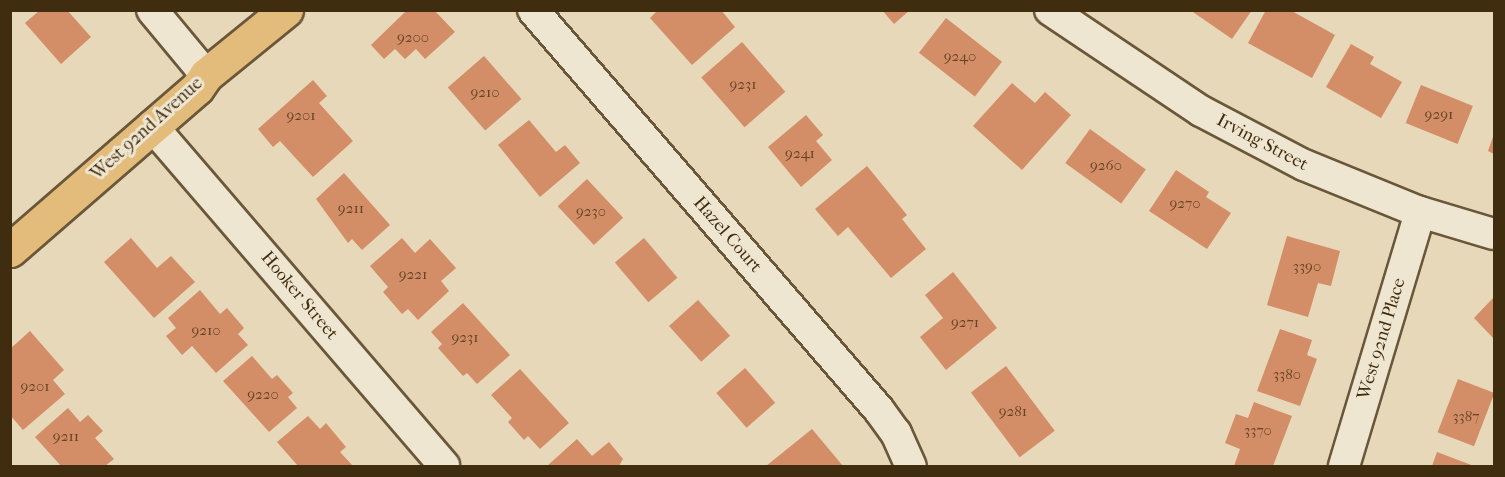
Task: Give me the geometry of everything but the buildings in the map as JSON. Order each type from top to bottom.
[{"type":"main road","name":"West 92nd Avenue","points":[[10,250],[197,88],[206,75],[286,10]]},
{"type":"street","points":[[152,10],[206,75]]},
{"type":"street","name":"Hazel Court","points":[[532,10],[879,410],[896,433],[911,466]]},
{"type":"street","name":"Irving Street","points":[[1050,10],[1201,111],[1304,165],[1420,212],[1494,234]]},
{"type":"street","name":"Hooker Street","points":[[153,126],[444,466]]},
{"type":"street","name":"West 92nd Place","points":[[1344,466],[1420,212]]}]
